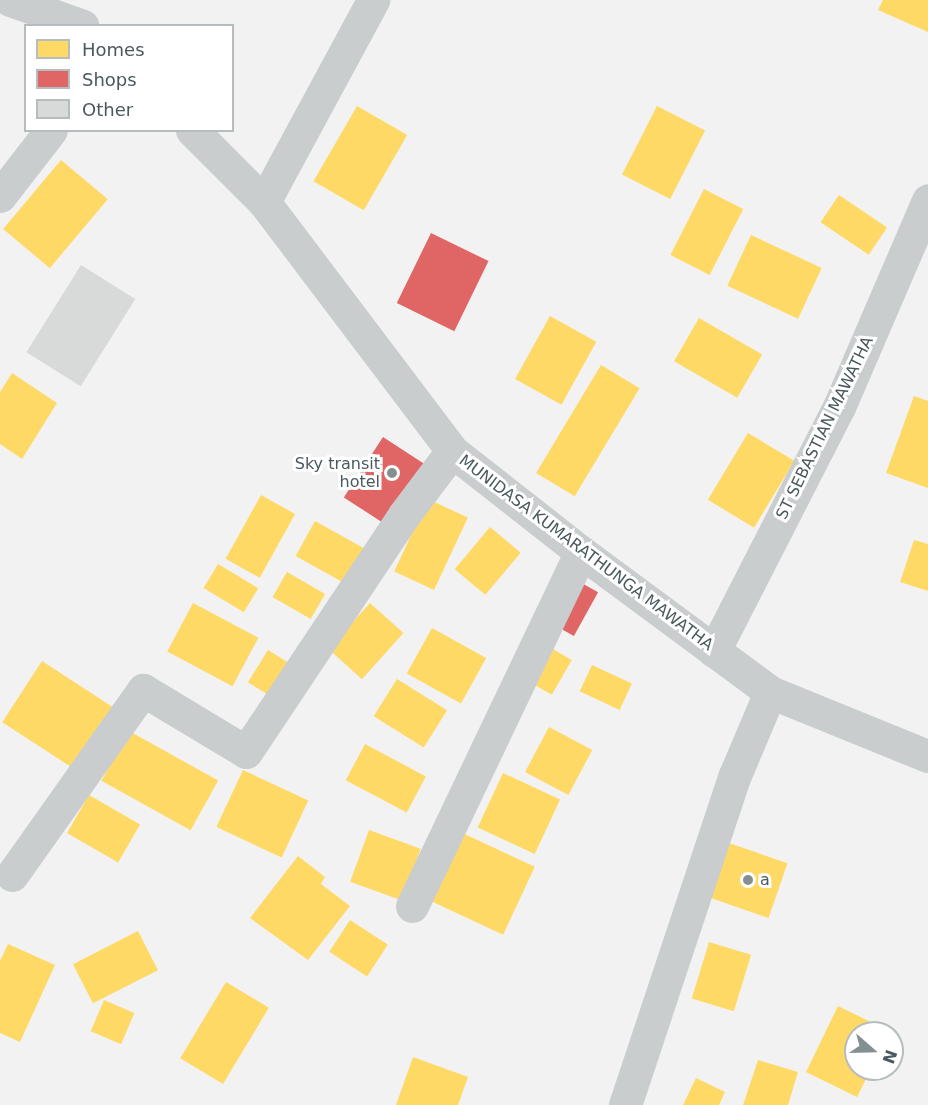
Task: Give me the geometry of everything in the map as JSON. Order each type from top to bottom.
[{"type":"street","points":[[10,0],[77,24]]},
{"type":"street","points":[[264,202],[373,0]]},
{"type":"street","points":[[0,196],[49,132]]},
{"type":"street","name":"MUNIDASA KUMARATHUNGA MAWATHA","points":[[194,132],[264,202],[452,451],[581,552],[770,692],[928,756]]},
{"type":"street","name":"ST SEBASTIAN MAWATHA","points":[[714,651],[839,407],[928,200]]},
{"type":"street","points":[[12,875],[143,690],[246,752],[405,515],[452,451]]},
{"type":"street","points":[[412,906],[581,552]]},
{"type":"street","points":[[625,1105],[735,775],[770,692]]},
{"type":"building: Homes","points":[[883,0],[928,0],[928,32],[878,10]]},
{"type":"building: Homes","points":[[357,106],[407,135],[364,210],[314,181]]},
{"type":"building: Homes","points":[[657,106],[705,131],[670,199],[622,175]]},
{"type":"building: Homes","points":[[61,160],[108,199],[50,268],[3,229]]},
{"type":"building: Homes","points":[[704,189],[743,209],[710,275],[670,255]]},
{"type":"building: Homes","points":[[839,195],[887,227],[869,255],[821,222]]},
{"type":"building: Homes","points":[[751,235],[822,268],[798,319],[727,286]]},
{"type":"building: Homes","points":[[550,316],[596,342],[561,405],[515,379]]},
{"type":"building: Homes","points":[[699,318],[762,354],[737,398],[674,361]]},
{"type":"building: Homes","points":[[601,365],[640,388],[575,496],[536,473]]},
{"type":"building: Homes","points":[[12,373],[57,403],[22,459],[0,444],[0,392]]},
{"type":"building: Homes","points":[[914,396],[928,401],[928,488],[886,473]]},
{"type":"building: Homes","points":[[748,433],[794,461],[754,528],[708,500]]},
{"type":"building: Homes","points":[[261,495],[295,514],[260,578],[226,559]]},
{"type":"building: Homes","points":[[428,499],[468,518],[434,590],[394,572]]},
{"type":"building: Homes","points":[[315,521],[364,548],[345,583],[296,556]]},
{"type":"building: Homes","points":[[490,527],[521,553],[485,595],[455,569]]},
{"type":"building: Homes","points":[[914,540],[928,544],[928,591],[900,582]]},
{"type":"building: Homes","points":[[218,564],[258,588],[244,612],[204,588]]},
{"type":"building: Homes","points":[[287,572],[325,594],[311,619],[272,597]]},
{"type":"building: Homes","points":[[193,603],[258,638],[233,686],[167,652]]},
{"type":"building: Homes","points":[[370,603],[403,633],[362,679],[329,649]]},
{"type":"building: Homes","points":[[432,628],[486,658],[461,704],[407,673]]},
{"type":"building: Homes","points":[[551,648],[572,660],[552,695],[531,683]]},
{"type":"building: Homes","points":[[268,650],[292,665],[272,697],[248,682]]},
{"type":"building: Homes","points":[[42,661],[115,708],[75,770],[2,722]]},
{"type":"building: Homes","points":[[592,665],[632,684],[620,710],[580,691]]},
{"type":"building: Homes","points":[[397,679],[447,710],[424,748],[374,716]]},
{"type":"building: Homes","points":[[549,727],[592,750],[568,795],[525,772]]},
{"type":"building: Homes","points":[[129,731],[218,780],[191,830],[101,781]]},
{"type":"building: Homes","points":[[365,744],[426,776],[407,813],[346,780]]},
{"type":"building: Homes","points":[[243,770],[308,800],[282,858],[216,827]]},
{"type":"building: Homes","points":[[503,773],[560,800],[535,854],[478,827]]},
{"type":"building: Homes","points":[[89,795],[140,824],[118,863],[67,833]]},
{"type":"building: Homes","points":[[369,830],[421,849],[402,900],[350,882]]},
{"type":"building: Homes","points":[[456,830],[535,867],[503,935],[424,898]]},
{"type":"building: Homes","name":"a","points":[[726,842],[787,863],[769,918],[707,897]]},
{"type":"building: Homes","points":[[298,856],[325,877],[321,884],[350,906],[308,960],[250,918]]},
{"type":"building: Homes","points":[[350,920],[388,945],[367,976],[329,952]]},
{"type":"building: Homes","points":[[138,931],[158,970],[93,1003],[73,964]]},
{"type":"building: Homes","points":[[709,942],[751,955],[734,1011],[692,998]]},
{"type":"building: Homes","points":[[8,944],[55,965],[20,1042],[0,1033],[0,961]]},
{"type":"building: Homes","points":[[226,982],[269,1008],[223,1084],[180,1058]]},
{"type":"building: Homes","points":[[104,1000],[134,1013],[121,1044],[91,1031]]},
{"type":"building: Homes","points":[[838,1006],[869,1021],[844,1021],[844,1081],[865,1081],[857,1097],[806,1072]]},
{"type":"building: Homes","points":[[413,1057],[468,1077],[458,1105],[396,1105]]},
{"type":"building: Homes","points":[[758,1060],[798,1072],[788,1105],[743,1105]]},
{"type":"building: Homes","points":[[696,1078],[725,1092],[719,1105],[683,1105]]},
{"type":"building: Shops","points":[[431,233],[489,261],[454,331],[397,303]]},
{"type":"building: Shops","points":[[383,437],[424,464],[385,524],[344,497]]},
{"type":"building: Shops","points":[[578,581],[598,592],[574,636],[554,625]]},
{"type":"building: Other","points":[[81,265],[135,299],[81,386],[26,352]]},
{"type":"place","name":"Sky transit hotel","points":[[392,473]]},
{"type":"place","name":"a","points":[[748,880]]}]
